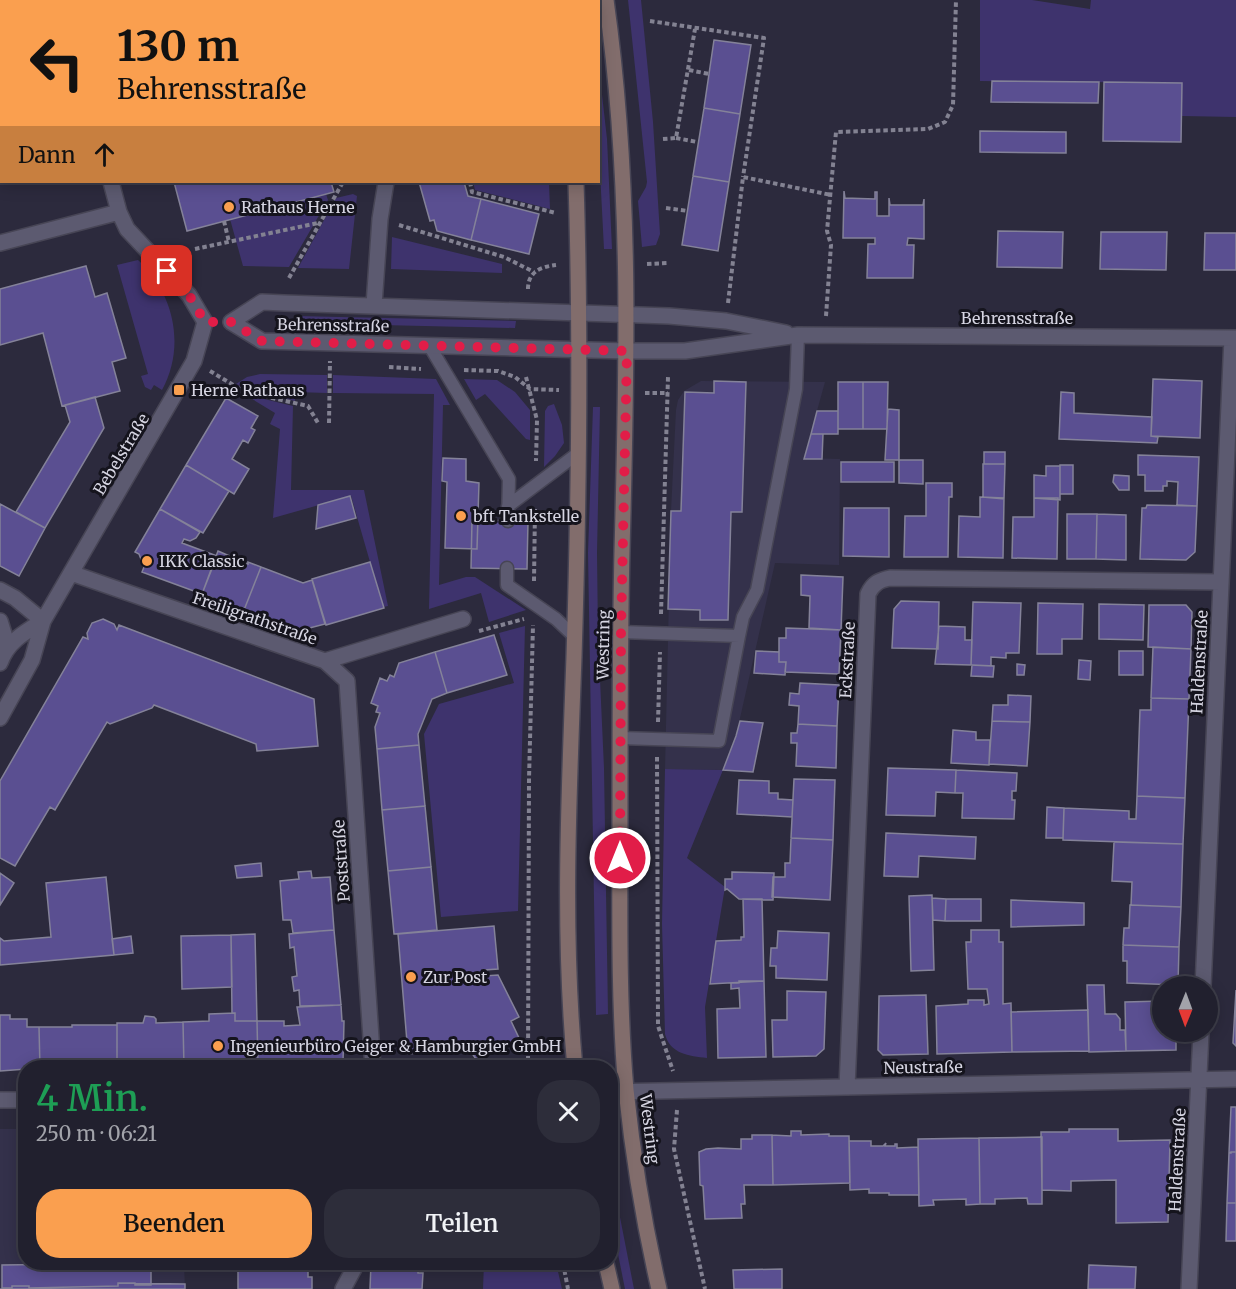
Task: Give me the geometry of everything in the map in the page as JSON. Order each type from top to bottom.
[{"type":"main road","name":"Westring","points":[[606,0],[617,92],[627,314],[620,738],[622,1028],[626,1091],[636,1169],[659,1289]]},
{"type":"main road","name":"Westring","points":[[574,1060],[570,1011],[567,863],[580,312],[576,183]]},
{"type":"main road","points":[[608,1270],[612,1289]]},
{"type":"street","points":[[111,183],[119,212],[127,229],[189,295],[205,322],[231,322]]},
{"type":"street","points":[[374,305],[380,219],[386,183]]},
{"type":"street","points":[[0,243],[119,212]]},
{"type":"street","name":"Behrensstraße","points":[[798,335],[726,321],[669,316],[262,302],[231,322],[262,341],[627,351],[685,351],[798,335],[825,334],[1234,338]]},
{"type":"street","name":"Bebelstraße","points":[[0,718],[32,660],[43,621],[194,361],[205,322]]},
{"type":"street","name":"Haldenstraße","points":[[1203,976],[1234,338]]},
{"type":"street","name":"Freiligrathstraße","points":[[71,573],[325,661],[463,619]]},
{"type":"street","name":"Eckstraße","points":[[847,1087],[863,680],[868,594],[872,586],[880,580],[890,578],[1221,582]]},
{"type":"street","points":[[0,590],[15,598],[43,621]]},
{"type":"street","points":[[0,621],[4,634],[2,657]]},
{"type":"street","name":"Bebelstraße","points":[[2,657],[16,640],[43,621]]},
{"type":"street","name":"Poststraße","points":[[325,661],[346,681],[372,1060]]},
{"type":"street","name":"Haldenstraße","points":[[1189,1289],[1201,1042]]},
{"type":"street","name":"Neustraße","points":[[618,1092],[1236,1079]]},
{"type":"street","points":[[0,1100],[18,1100]]},
{"type":"street","points":[[343,1289],[353,1270]]},
{"type":"lane","points":[[620,738],[719,741],[743,617],[757,590],[795,389],[798,335]]},
{"type":"lane","points":[[429,345],[508,479],[508,521]]},
{"type":"lane","points":[[508,506],[577,454]]},
{"type":"lane","points":[[507,568],[507,585],[556,619],[574,636]]},
{"type":"lane","points":[[621,632],[739,636]]},
{"type":"path","points":[[825,334],[831,245],[827,231],[836,132],[928,129],[945,122],[953,105],[956,0]]},
{"type":"path","points":[[650,21],[764,38],[743,177],[726,321]]},
{"type":"path","points":[[676,138],[695,29]]},
{"type":"path","points":[[689,70],[709,74]]},
{"type":"path","points":[[663,139],[676,138],[697,142]]},
{"type":"path","points":[[743,177],[831,195]]},
{"type":"path","points":[[289,278],[342,183]]},
{"type":"path","points":[[470,183],[472,192],[577,218]]},
{"type":"path","points":[[666,207],[688,211]]},
{"type":"path","points":[[380,219],[504,257],[534,272]]},
{"type":"path","points":[[224,221],[230,242]]},
{"type":"path","points":[[195,249],[318,223]]},
{"type":"path","points":[[647,264],[668,263]]},
{"type":"path","points":[[528,289],[528,280],[534,272],[556,265]]},
{"type":"path","points":[[329,423],[330,343]]},
{"type":"path","points":[[194,361],[245,392],[308,406],[318,423]]},
{"type":"path","points":[[526,377],[537,420],[534,604]]},
{"type":"path","points":[[463,619],[468,634],[534,619],[529,779],[528,1060]]},
{"type":"path","points":[[679,1090],[674,1149],[705,1289]]},
{"type":"path","points":[[564,1270],[568,1289]]},
{"type":"shaded area","points":[[628,0],[641,0],[653,122],[660,234],[656,245],[642,247],[638,201],[647,182]]},
{"type":"shaded area","points":[[980,0],[1032,0],[1090,9],[1091,0],[1236,0],[1236,117],[1182,116],[1181,83],[980,81]]},
{"type":"shaded area","points":[[600,77],[607,139],[612,249],[604,249],[600,172]]},
{"type":"shaded area","points":[[473,183],[549,183],[550,209],[475,190]]},
{"type":"shaded area","points":[[326,194],[328,200],[289,267],[243,266],[230,219]]},
{"type":"shaded area","points":[[353,194],[357,196],[349,269],[298,268],[336,198]]},
{"type":"shaded area","points":[[392,237],[502,264],[502,273],[391,269]]},
{"type":"shaded area","points":[[138,260],[160,288],[168,304],[172,321],[173,356],[162,390],[154,385],[151,390],[145,387],[141,376],[148,374],[117,265]]},
{"type":"shaded area","points":[[295,316],[516,321],[515,328],[295,323]]},
{"type":"shaded area","points":[[260,374],[327,375],[327,393],[295,392],[295,401],[245,389],[236,384],[247,377]]},
{"type":"shaded area","points":[[333,375],[436,379],[450,405],[443,405],[439,585],[466,577],[475,577],[526,610],[489,622],[481,593],[429,609],[434,394],[333,393]]},
{"type":"shaded area","points":[[464,379],[497,380],[515,392],[530,410],[530,440],[526,439],[485,394],[476,400]]},
{"type":"shaded area","points":[[701,381],[825,382],[804,458],[840,459],[839,565],[775,563],[736,736],[723,770],[665,769],[671,511],[676,410],[678,400],[684,391]]},
{"type":"shaded area","points":[[244,394],[293,406],[291,490],[364,490],[388,606],[383,607],[351,496],[273,518],[280,429],[270,424],[275,413]]},
{"type":"shaded area","points":[[554,404],[562,425],[564,443],[544,467],[545,411],[548,406]]},
{"type":"shaded area","points":[[593,407],[600,407],[598,635],[604,768],[608,1014],[596,1015],[588,553]]},
{"type":"shaded area","points":[[525,626],[518,911],[441,917],[424,734],[439,704],[514,683],[499,633]]},
{"type":"shaded area","points":[[665,769],[723,770],[687,858],[725,887],[705,1007],[707,1058],[681,1053],[671,1046],[665,1034],[662,924]]},
{"type":"shaded area","points":[[0,1129],[18,1129],[18,1270],[184,1270],[185,1289],[0,1289]]},
{"type":"shaded area","points":[[618,1207],[634,1289],[625,1289],[618,1254]]},
{"type":"shaded area","points":[[484,1270],[558,1270],[562,1289],[483,1289]]},
{"type":"building","points":[[714,40],[751,45],[740,114],[704,108]]},
{"type":"building","points":[[992,81],[1099,82],[1098,103],[991,102]]},
{"type":"building","points":[[1104,82],[1182,83],[1181,142],[1103,141]]},
{"type":"building","points":[[704,108],[740,114],[729,182],[693,176]]},
{"type":"building","points":[[980,131],[1066,132],[1066,153],[980,152]]},
{"type":"building","points":[[693,176],[729,182],[718,251],[682,245]]},
{"type":"building","name":"Rathaus Herne","points":[[174,183],[331,183],[334,192],[187,231]]},
{"type":"building","points":[[419,183],[464,183],[468,196],[481,199],[471,240],[437,231],[434,220],[430,221]]},
{"type":"building","points":[[844,191],[845,198],[875,199],[875,192],[877,192],[877,216],[889,216],[889,198],[890,205],[923,205],[924,199],[924,239],[908,238],[907,245],[914,245],[913,278],[867,278],[868,244],[875,244],[875,238],[843,238]]},
{"type":"building","points":[[481,199],[539,214],[529,254],[471,240]]},
{"type":"building","points":[[998,231],[1063,232],[1062,268],[997,267]]},
{"type":"building","points":[[1101,232],[1167,232],[1166,270],[1100,269]]},
{"type":"building","points":[[1205,233],[1236,233],[1236,270],[1204,270]]},
{"type":"building","points":[[86,266],[95,297],[107,293],[126,358],[112,362],[120,391],[62,406],[43,333],[0,345],[0,289]]},
{"type":"building","points":[[1153,379],[1202,381],[1200,438],[1151,436]]},
{"type":"building","points":[[714,381],[746,382],[742,512],[731,512],[728,620],[700,620],[700,610],[668,609],[671,511],[681,511],[685,392],[714,393]]},
{"type":"building","points":[[838,382],[863,382],[863,429],[838,429]]},
{"type":"building","points":[[863,382],[888,382],[887,429],[863,429]]},
{"type":"building","points":[[1061,392],[1074,393],[1074,413],[1152,417],[1151,436],[1158,437],[1157,443],[1059,439]]},
{"type":"building","points":[[95,397],[104,428],[45,528],[16,512],[70,422],[65,405]]},
{"type":"building","points":[[226,398],[258,416],[251,428],[255,430],[248,443],[243,440],[232,459],[249,469],[234,494],[186,465]]},
{"type":"building","points":[[888,409],[899,410],[899,460],[885,460]]},
{"type":"building","points":[[817,411],[838,411],[838,434],[811,434]]},
{"type":"building","points":[[811,434],[823,434],[822,459],[804,459]]},
{"type":"building","points":[[984,452],[1005,452],[1005,464],[984,464]]},
{"type":"building","points":[[1138,455],[1199,457],[1197,506],[1177,505],[1178,482],[1167,481],[1167,486],[1163,486],[1163,491],[1145,491],[1145,475],[1138,475]]},
{"type":"building","name":"bft Tankstelle","points":[[443,458],[466,459],[466,481],[479,483],[477,549],[445,548],[447,482],[442,481]]},
{"type":"building","points":[[899,460],[923,460],[923,484],[899,483]]},
{"type":"building","points":[[841,462],[894,462],[894,482],[841,482]]},
{"type":"building","points":[[983,464],[1005,464],[1004,499],[983,497]]},
{"type":"building","points":[[186,465],[229,491],[203,533],[160,509]]},
{"type":"building","points":[[1060,465],[1073,465],[1073,494],[1060,494]]},
{"type":"building","points":[[1046,466],[1060,466],[1060,500],[1034,498],[1034,475],[1046,476]]},
{"type":"building","points":[[1114,475],[1129,476],[1129,490],[1119,490],[1113,482]]},
{"type":"building","points":[[926,483],[952,483],[952,497],[949,497],[948,557],[904,557],[905,516],[926,516]]},
{"type":"building","points":[[350,496],[356,518],[316,529],[318,505]]},
{"type":"building","points":[[980,497],[1004,498],[1003,558],[958,557],[959,516],[980,517]]},
{"type":"building","points":[[1034,498],[1058,498],[1057,559],[1012,558],[1013,517],[1034,517]]},
{"type":"building","points":[[0,504],[45,528],[19,576],[0,566]]},
{"type":"building","points":[[1147,505],[1197,506],[1195,552],[1186,560],[1140,559],[1142,508],[1146,508]]},
{"type":"building","points":[[844,508],[889,508],[889,557],[843,556]]},
{"type":"building","points":[[160,509],[200,532],[196,538],[190,541],[184,539],[182,543],[217,556],[202,594],[142,572],[144,567],[139,554],[135,552]]},
{"type":"building","points":[[1067,514],[1097,514],[1096,559],[1067,559]]},
{"type":"building","points":[[1097,514],[1126,515],[1126,560],[1096,559]]},
{"type":"building","points":[[472,520],[528,521],[527,569],[471,568]]},
{"type":"building","points":[[218,551],[261,567],[244,610],[202,594]]},
{"type":"building","points":[[370,562],[384,608],[326,625],[312,579]]},
{"type":"building","points":[[261,567],[303,583],[312,580],[325,624],[302,630],[244,610]]},
{"type":"building","points":[[801,575],[843,577],[841,630],[809,628],[810,596],[801,595]]},
{"type":"building","points":[[901,601],[939,602],[938,649],[892,648],[894,609]]},
{"type":"building","points":[[973,602],[1021,603],[1019,653],[1006,653],[1006,658],[991,657],[991,666],[971,665]]},
{"type":"building","points":[[1038,603],[1083,604],[1082,639],[1062,639],[1062,654],[1037,654]]},
{"type":"building","points":[[1099,604],[1144,605],[1143,640],[1099,639]]},
{"type":"building","points":[[1149,605],[1186,605],[1192,612],[1191,649],[1148,647]]},
{"type":"building","points":[[103,619],[114,624],[117,630],[119,625],[314,699],[318,746],[257,751],[256,744],[154,705],[152,708],[110,724],[107,722],[55,810],[50,807],[15,866],[0,858],[0,781],[83,637],[88,639],[87,633],[92,623]]},
{"type":"building","points":[[939,626],[965,627],[965,640],[972,640],[971,665],[935,664]]},
{"type":"building","points":[[786,628],[841,630],[839,674],[785,672],[786,662],[779,662],[779,638],[786,638]]},
{"type":"building","points":[[494,635],[507,675],[447,693],[435,652]]},
{"type":"building","points":[[1153,647],[1191,649],[1189,699],[1151,698]]},
{"type":"building","points":[[756,651],[779,652],[779,662],[786,662],[785,675],[754,673]]},
{"type":"building","points":[[1119,651],[1143,651],[1143,675],[1119,675]]},
{"type":"building","points":[[435,652],[447,693],[432,699],[418,734],[419,745],[377,749],[375,727],[380,713],[376,712],[378,706],[371,703],[380,678],[387,681],[390,675],[394,677],[399,663]]},
{"type":"building","points":[[1079,660],[1091,661],[1090,680],[1078,679]]},
{"type":"building","points":[[1017,664],[1025,665],[1024,675],[1017,675]]},
{"type":"building","points":[[972,665],[994,666],[993,677],[971,676]]},
{"type":"building","points":[[800,683],[839,685],[837,726],[798,724],[799,706],[789,705],[790,693],[799,694]]},
{"type":"building","points":[[1008,695],[1031,696],[1030,722],[992,721],[993,705],[1008,705]]},
{"type":"building","points":[[1151,698],[1189,699],[1185,798],[1137,796],[1140,710],[1151,710]]},
{"type":"building","points":[[740,721],[763,723],[753,772],[723,770]]},
{"type":"building","points":[[992,721],[1030,722],[1027,766],[989,764]]},
{"type":"building","points":[[798,724],[837,726],[836,768],[796,766],[797,743],[791,743],[791,733],[797,733]]},
{"type":"building","points":[[953,730],[976,732],[976,740],[990,740],[989,765],[951,763]]},
{"type":"building","points":[[419,745],[425,806],[382,810],[377,749]]},
{"type":"building","points":[[888,768],[956,770],[955,793],[936,792],[935,816],[886,815]]},
{"type":"building","points":[[956,770],[1017,773],[1016,791],[1012,791],[1012,800],[1015,800],[1014,819],[962,818],[963,793],[955,793]]},
{"type":"building","points":[[794,779],[835,780],[833,840],[791,838]]},
{"type":"building","points":[[739,780],[769,781],[769,793],[778,793],[778,799],[793,800],[792,817],[737,814]]},
{"type":"building","points":[[1137,796],[1185,798],[1183,844],[1063,840],[1064,808],[1129,811],[1129,819],[1136,819]]},
{"type":"building","points":[[425,806],[431,867],[388,871],[382,810]]},
{"type":"building","points":[[1047,807],[1064,808],[1063,838],[1046,838]]},
{"type":"building","points":[[886,833],[976,837],[975,859],[919,856],[918,877],[884,876]]},
{"type":"building","points":[[791,838],[833,840],[830,900],[772,897],[773,877],[785,877],[785,863],[790,863]]},
{"type":"building","points":[[1114,842],[1183,844],[1181,907],[1131,905],[1132,882],[1112,881]]},
{"type":"building","points":[[261,863],[262,876],[237,878],[235,866]]},
{"type":"building","points":[[431,867],[437,930],[394,934],[388,871]]},
{"type":"building","points":[[311,871],[312,878],[330,877],[334,930],[293,933],[291,920],[283,920],[280,881],[299,879],[298,872]]},
{"type":"building","points":[[732,872],[774,873],[773,900],[739,899],[727,889],[725,890],[725,879],[732,879]]},
{"type":"building","points":[[0,873],[14,883],[0,905]]},
{"type":"building","points":[[106,877],[114,955],[0,965],[0,938],[4,941],[51,937],[46,883]]},
{"type":"building","points":[[932,895],[934,970],[911,971],[909,896]]},
{"type":"building","points":[[932,898],[946,899],[945,921],[933,920]]},
{"type":"building","points":[[743,899],[762,899],[764,981],[710,984],[716,941],[741,940],[741,937],[744,937]]},
{"type":"building","points":[[946,899],[981,899],[981,921],[945,921]]},
{"type":"building","points":[[1011,900],[1084,903],[1084,925],[1011,927]]},
{"type":"building","points":[[1130,905],[1181,907],[1179,947],[1123,945],[1124,928],[1129,928]]},
{"type":"building","points":[[494,926],[498,969],[484,970],[484,976],[498,975],[519,1017],[511,1021],[519,1038],[476,1059],[469,1049],[408,1054],[398,934]]},
{"type":"building","points":[[334,930],[341,1005],[300,1006],[299,990],[294,991],[292,977],[297,976],[294,947],[290,948],[289,934]]},
{"type":"building","points":[[971,930],[999,930],[999,942],[1003,942],[1003,1004],[1011,1003],[1012,1052],[937,1054],[936,1006],[968,1004],[968,1000],[984,1000],[984,1005],[989,1004],[987,989],[968,989],[966,942],[971,942]]},
{"type":"building","points":[[778,931],[829,933],[827,980],[776,978],[776,966],[770,966],[771,948],[777,948]]},
{"type":"building","points":[[255,934],[257,1021],[235,1021],[235,1013],[232,1013],[231,935]]},
{"type":"building","points":[[231,935],[232,987],[182,989],[181,936]]},
{"type":"building","points":[[131,936],[133,953],[114,955],[112,939]]},
{"type":"building","points":[[1123,945],[1179,947],[1178,976],[1152,976],[1152,984],[1127,983],[1127,961],[1123,961]]},
{"type":"building","points":[[739,981],[764,981],[766,1057],[718,1058],[717,1009],[740,1008],[739,988],[731,989],[731,983],[739,983]]},
{"type":"building","points":[[1087,985],[1104,985],[1105,1014],[1116,1014],[1120,1019],[1120,1030],[1125,1030],[1126,1051],[1089,1052]]},
{"type":"building","points":[[1236,990],[1236,1046],[1233,1043]]},
{"type":"building","points":[[787,991],[826,992],[824,1049],[816,1056],[773,1057],[772,1020],[787,1020]]},
{"type":"building","points":[[926,995],[928,1054],[883,1055],[878,1050],[879,996]]},
{"type":"building","points":[[1152,1001],[1152,1042],[1176,1042],[1176,1050],[1126,1051],[1125,1002]]},
{"type":"building","points":[[341,1005],[342,1021],[344,1021],[343,1060],[258,1060],[257,1021],[284,1021],[284,1026],[300,1025],[297,1007]]},
{"type":"building","points":[[1088,1010],[1089,1051],[1012,1052],[1011,1012]]},
{"type":"building","points":[[235,1013],[235,1021],[257,1021],[258,1060],[184,1060],[183,1022],[209,1021],[209,1014]]},
{"type":"building","points":[[0,1015],[10,1015],[10,1019],[27,1019],[27,1027],[39,1027],[40,1060],[18,1060],[18,1070],[0,1071]]},
{"type":"building","points":[[145,1016],[154,1017],[156,1023],[183,1022],[184,1060],[117,1060],[117,1023],[143,1023]]},
{"type":"building","points":[[72,1025],[117,1025],[117,1060],[40,1060],[39,1027],[72,1027]]},
{"type":"building","points":[[1231,1107],[1236,1107],[1236,1152],[1229,1153]]},
{"type":"building","points":[[1069,1129],[1118,1129],[1118,1141],[1170,1140],[1168,1222],[1116,1223],[1116,1180],[1071,1181],[1071,1191],[1042,1190],[1041,1132],[1069,1132]]},
{"type":"building","points":[[791,1131],[801,1131],[801,1135],[849,1136],[850,1183],[773,1185],[772,1135],[791,1136]]},
{"type":"building","points":[[752,1135],[772,1135],[773,1185],[744,1185],[745,1204],[741,1204],[742,1218],[705,1219],[703,1186],[700,1185],[699,1152],[718,1148],[741,1149],[741,1139],[752,1139]]},
{"type":"building","points":[[1042,1137],[1042,1204],[1028,1204],[1027,1198],[995,1199],[995,1204],[980,1204],[979,1138]]},
{"type":"building","points":[[979,1138],[980,1204],[966,1205],[966,1199],[933,1200],[934,1205],[919,1206],[918,1139]]},
{"type":"building","points":[[849,1141],[871,1141],[871,1146],[883,1146],[886,1143],[885,1146],[897,1144],[897,1148],[918,1147],[919,1195],[869,1193],[869,1189],[850,1190]]},
{"type":"building","points":[[1236,1152],[1236,1203],[1227,1203],[1229,1153]]},
{"type":"building","points":[[1227,1203],[1236,1203],[1236,1241],[1226,1241]]},
{"type":"building","points":[[2,1265],[18,1265],[18,1270],[151,1270],[151,1285],[118,1283],[118,1286],[29,1288],[29,1286],[12,1286],[12,1288],[2,1288]]},
{"type":"building","points":[[1089,1265],[1136,1267],[1135,1289],[1088,1289]]},
{"type":"building","points":[[782,1269],[782,1289],[734,1289],[733,1270]]},
{"type":"building","points":[[238,1270],[308,1270],[308,1277],[312,1277],[312,1289],[238,1289]]},
{"type":"building","points":[[371,1270],[418,1270],[418,1273],[423,1273],[422,1289],[370,1289]]},
{"type":"building","points":[[118,1283],[185,1284],[185,1289],[0,1289],[12,1288],[12,1286],[29,1286],[29,1288],[118,1286]]},
{"type":"place","name":"Rathaus Herne","points":[[229,207]]},
{"type":"place","name":"Herne Rathaus","points":[[179,390]]},
{"type":"place","name":"bft Tankstelle","points":[[461,516]]},
{"type":"place","name":"IKK Classic","points":[[147,561]]},
{"type":"place","name":"Zur Post","points":[[411,977]]},
{"type":"place","name":"Ingenieurbüro Geiger & Hamburgier GmbH","points":[[218,1046]]},
{"type":"route","points":[[167,271],[189,295],[205,322],[231,322],[262,341],[627,351],[622,553],[620,858]]}]
